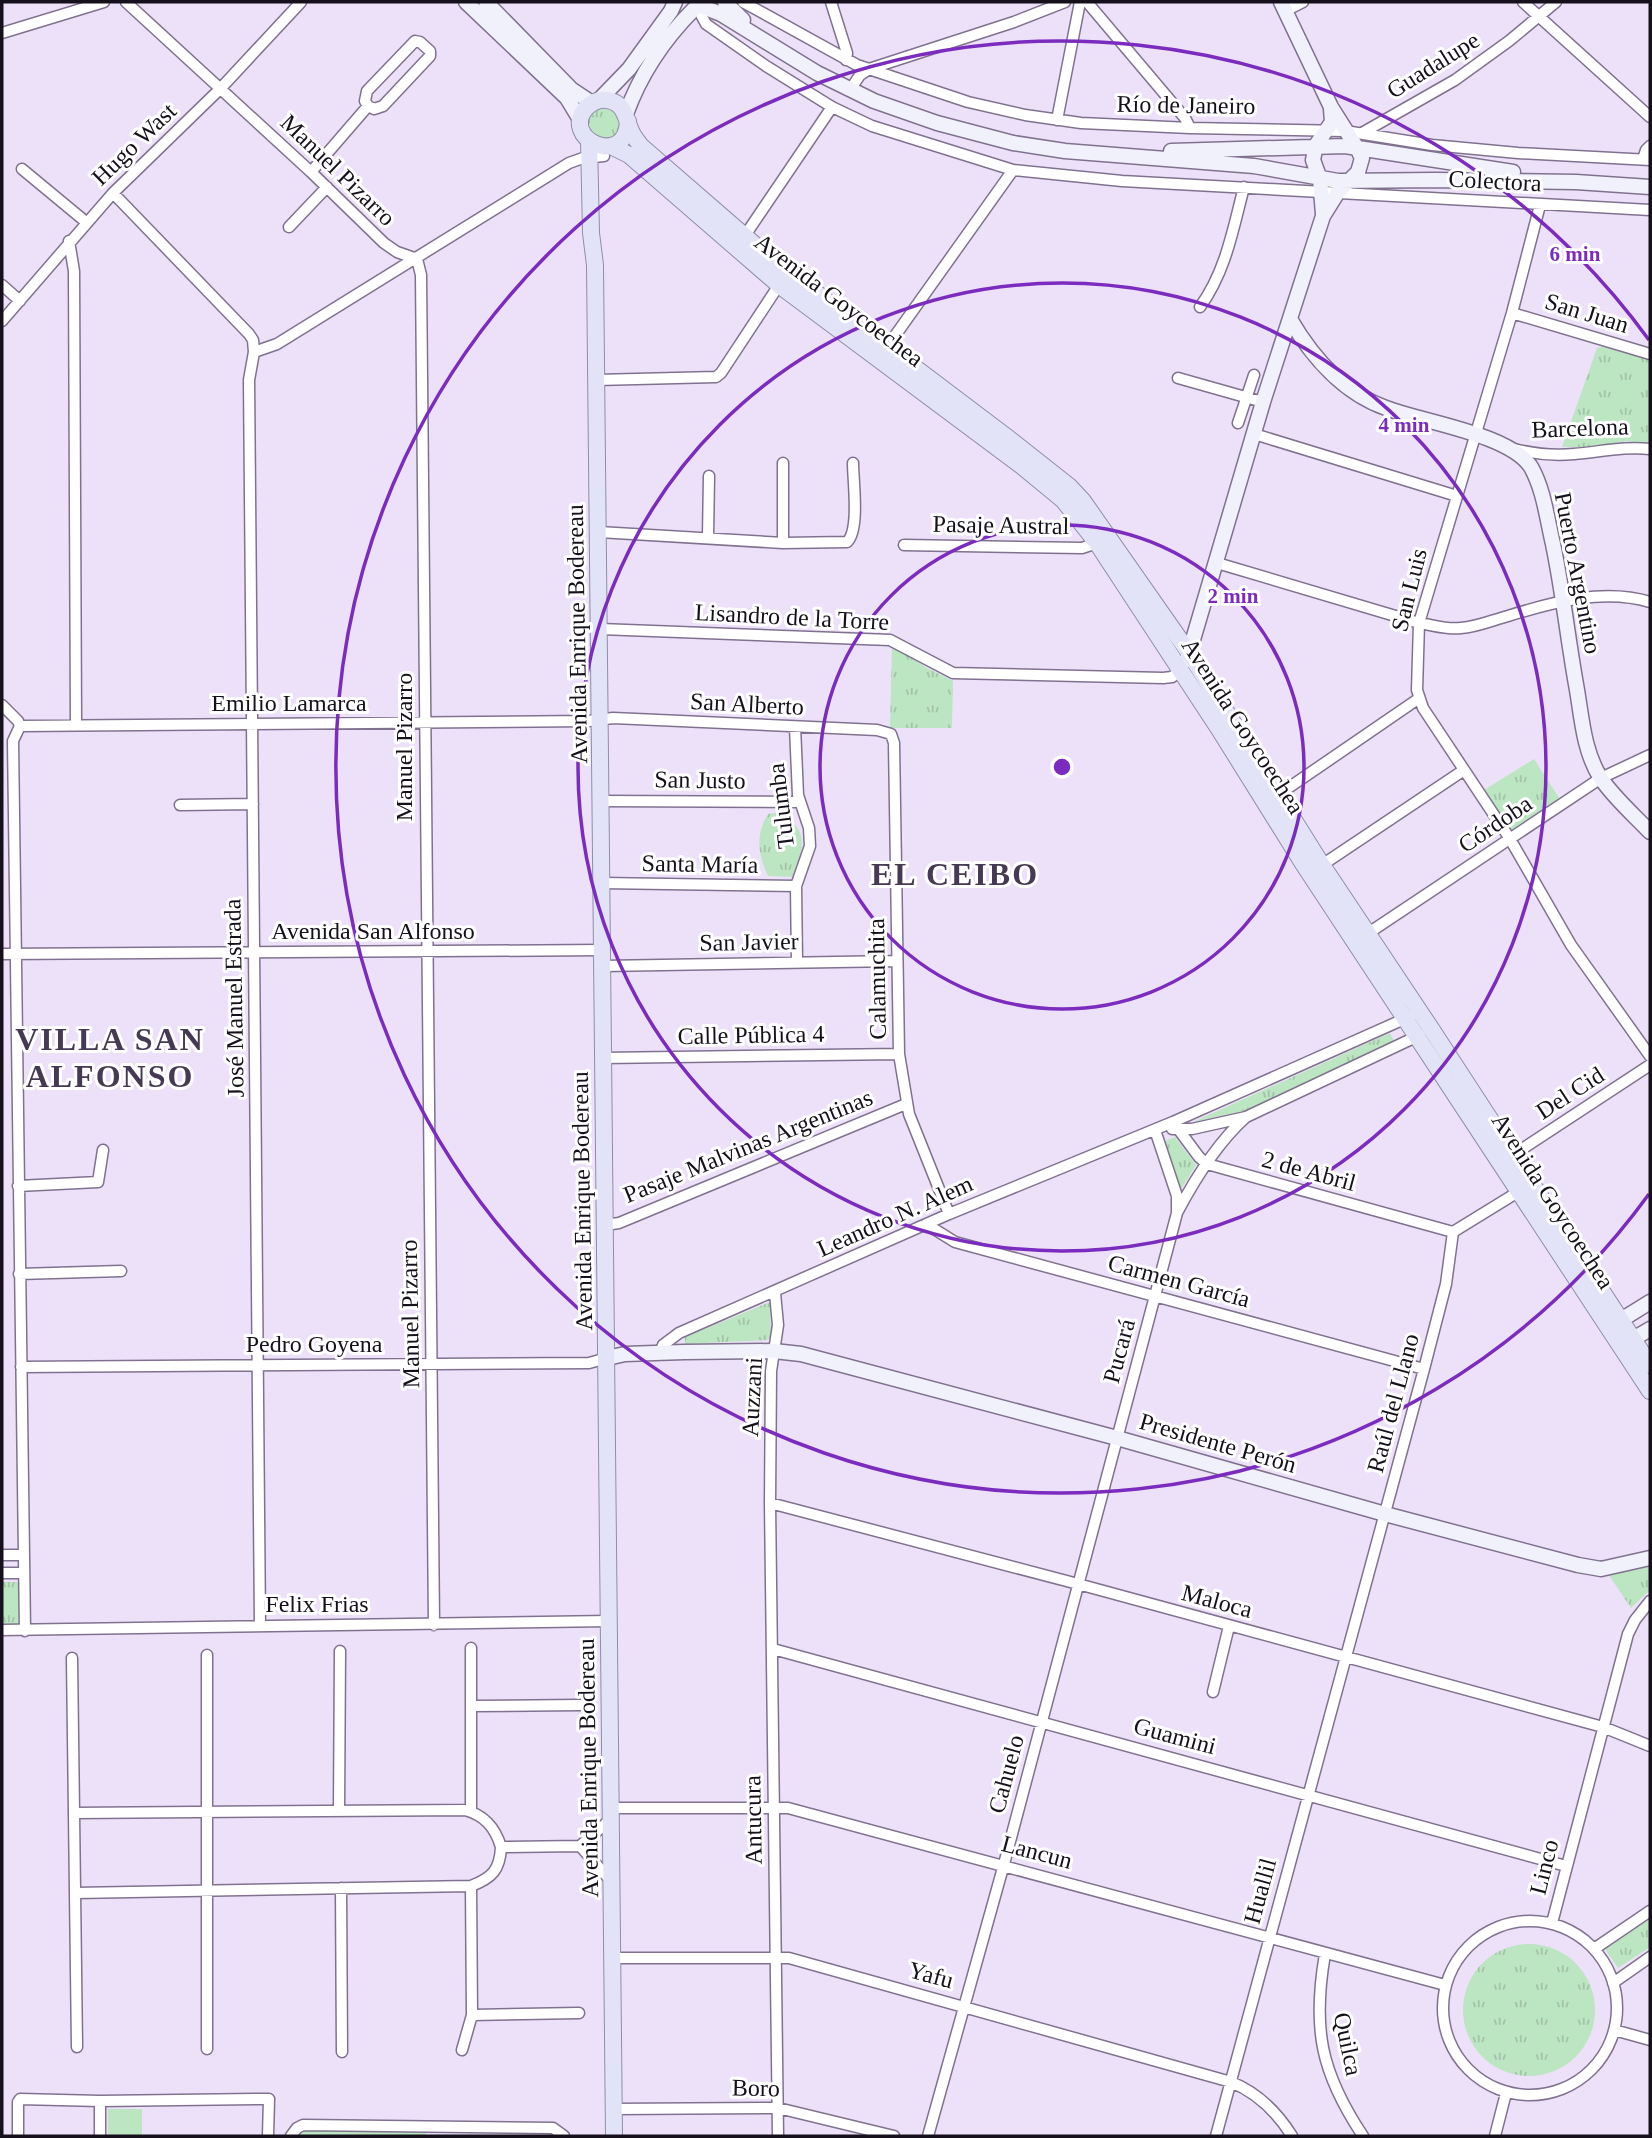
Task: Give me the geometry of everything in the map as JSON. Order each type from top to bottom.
[{"type":"main road","points":[[466,2],[567,98],[581,121],[610,139],[615,102],[595,102],[571,89],[485,2]]},
{"type":"main road","points":[[581,121],[584,111],[629,69],[671,12],[675,2]]},
{"type":"main road","points":[[680,2],[716,12],[850,90],[949,126],[1013,143],[1065,151],[1254,166],[1321,185],[1342,187],[1436,180],[1576,182],[1650,187]]},
{"type":"main road","points":[[725,2],[761,38]]},
{"type":"main road","points":[[1283,6],[1331,107],[1345,131],[1360,140],[1499,172],[1650,179]]},
{"type":"main road","name":"Avenida Enrique Bodereau","points":[[614,2136],[595,265],[600,237],[600,171],[610,139],[642,77],[680,24],[701,7]]},
{"type":"main road","points":[[1323,216],[1321,185],[1313,160],[1316,145],[1332,122],[1331,107]]},
{"type":"main road","name":"Avenida Goycoechea","points":[[610,139],[641,146],[744,237],[1069,486],[1095,516],[1190,654],[1367,934],[1406,1018]]},
{"type":"main road","name":"Avenida Goycoechea","points":[[610,139],[779,285],[1046,485],[1074,512],[1181,670],[1406,1018],[1425,1033],[1513,1155],[1622,1334],[1650,1391]]},
{"type":"main road","points":[[1065,151],[1206,150],[1316,145],[1360,140]]},
{"type":"main road","points":[[1181,670],[1190,654],[1263,402],[1323,216],[1342,187],[1358,172],[1362,164],[1360,140]]},
{"type":"main road","name":"Puerto Argentino","points":[[1290,319],[1321,362],[1350,389],[1385,408],[1475,435],[1511,449],[1524,458],[1539,487],[1562,585],[1562,601],[1585,740],[1601,778],[1650,832]]},
{"type":"main road","name":"Avenida Goycoechea","points":[[1425,1033],[1518,1192],[1622,1334],[1650,1365]]},
{"type":"main road","points":[[1622,1334],[1650,1302]]},
{"type":"main road","points":[[1622,1334],[1650,1329]]},
{"type":"main road","name":"Presidente Perón","points":[[607,1358],[625,1354],[660,1353],[774,1351],[801,1354],[1591,1568],[1604,1568],[1650,1558]]},
{"type":"street","points":[[2,33],[104,2]]},
{"type":"street","name":"Manuel Pizarro","points":[[127,2],[384,243],[397,252],[416,259],[421,275],[434,1625]]},
{"type":"street","name":"Hugo Wast","points":[[2,321],[113,193],[221,88],[301,2]]},
{"type":"street","points":[[663,2],[665,20]]},
{"type":"street","name":"Río de Janeiro","points":[[743,2],[756,5],[846,60],[968,102],[1057,120],[1190,128],[1345,131]]},
{"type":"street","points":[[831,2],[847,53],[846,60]]},
{"type":"street","points":[[850,90],[860,75],[869,69],[1014,22],[1065,2]]},
{"type":"street","points":[[1057,120],[1080,2]]},
{"type":"street","points":[[1087,2],[1185,118],[1190,128]]},
{"type":"street","points":[[1283,6],[1303,2]]},
{"type":"street","points":[[1523,2],[1650,117]]},
{"type":"street","name":"Guadalupe","points":[[1360,140],[1455,80],[1509,41],[1556,2]]},
{"type":"street","points":[[701,7],[706,24],[832,107],[872,125],[1013,170],[1110,180],[1244,187],[1321,185]]},
{"type":"street","points":[[415,41],[430,51],[430,56],[383,106],[379,109],[368,106],[365,101],[367,91],[415,41]]},
{"type":"street","points":[[311,172],[368,106]]},
{"type":"street","points":[[744,237],[832,107]]},
{"type":"street","points":[[569,163],[583,147],[610,139]]},
{"type":"street","points":[[113,193],[249,334],[253,340],[254,352],[277,344],[610,139]]},
{"type":"street","points":[[1360,140],[1647,159],[1646,150],[1650,146]]},
{"type":"street","points":[[22,169],[86,222]]},
{"type":"street","points":[[887,347],[1013,170]]},
{"type":"street","points":[[289,227],[327,187]]},
{"type":"street","points":[[1200,307],[1213,289],[1223,265],[1244,187]]},
{"type":"street","name":"Colectora","points":[[1342,187],[1540,205],[1650,210]]},
{"type":"street","name":"San Luis","points":[[1419,699],[1419,623],[1512,313],[1540,205]]},
{"type":"street","points":[[69,241],[74,271],[76,725]]},
{"type":"street","points":[[2,285],[20,301]]},
{"type":"street","points":[[596,380],[716,377],[779,285]]},
{"type":"street","name":"San Juan","points":[[1512,313],[1650,354]]},
{"type":"street","name":"José Manuel Estrada","points":[[254,352],[250,371],[251,724],[260,1626]]},
{"type":"street","points":[[1238,424],[1254,375]]},
{"type":"street","points":[[1178,377],[1263,402]]},
{"type":"street","points":[[1254,434],[1457,496]]},
{"type":"street","name":"Barcelona","points":[[1511,449],[1538,455],[1557,455],[1634,447],[1650,449]]},
{"type":"street","points":[[783,463],[783,543]]},
{"type":"street","points":[[599,532],[783,543],[847,542],[855,527],[853,463]]},
{"type":"street","points":[[708,537],[709,476]]},
{"type":"street","name":"Pasaje Austral","points":[[904,545],[1082,548],[1097,543]]},
{"type":"street","points":[[1217,563],[1419,623],[1462,628],[1562,601],[1618,596],[1650,602]]},
{"type":"street","name":"Lisandro de la Torre","points":[[600,629],[890,640],[954,673],[1163,678],[1172,677],[1181,670]]},
{"type":"street","points":[[1278,794],[1419,699],[1510,839],[1571,945],[1650,1056]]},
{"type":"street","points":[[2,705],[20,726],[13,741],[25,1631]]},
{"type":"street","name":"Emilio Lamarca","points":[[20,726],[601,720]]},
{"type":"street","name":"San Alberto","points":[[601,720],[877,730],[891,734]]},
{"type":"street","name":"Tulumba","points":[[795,727],[799,802],[809,828],[810,846],[796,886],[797,962]]},
{"type":"street","name":"Calamuchita","points":[[891,734],[894,743],[897,851],[899,1054],[906,1104],[949,1214]]},
{"type":"street","name":"Córdoba","points":[[1367,934],[1601,778],[1650,755]]},
{"type":"street","points":[[1322,865],[1464,770]]},
{"type":"street","name":"San Justo","points":[[601,800],[799,802]]},
{"type":"street","points":[[180,805],[253,804]]},
{"type":"street","name":"Santa María","points":[[602,883],[796,886]]},
{"type":"street","name":"Avenida San Alfonso","points":[[2,954],[426,951],[603,958]]},
{"type":"street","name":"San Javier","points":[[603,958],[896,961]]},
{"type":"street","points":[[1401,1044],[1406,1018]]},
{"type":"street","name":"Leandro N. Alem","points":[[660,1353],[663,1345],[679,1334],[949,1214],[1155,1130],[1175,1126],[1406,1018]]},
{"type":"street","name":"Leandro N. Alem","points":[[1175,1126],[1192,1129],[1246,1117],[1425,1033]]},
{"type":"street","name":"Calle Pública 4","points":[[603,1058],[899,1054]]},
{"type":"street","name":"Del Cid","points":[[1513,1155],[1650,1065]]},
{"type":"street","name":"Pasaje Malvinas Argentinas","points":[[605,1226],[619,1223],[906,1104]]},
{"type":"street","name":"Leandro N. Alem","points":[[1177,1213],[1207,1164],[1231,1131],[1246,1117]]},
{"type":"street","points":[[1175,1126],[1207,1164]]},
{"type":"street","name":"Pucará","points":[[1078,1584],[1177,1213],[1177,1196],[1155,1130]]},
{"type":"street","points":[[18,1186],[97,1181],[103,1150]]},
{"type":"street","name":"2 de Abril","points":[[1207,1164],[1453,1232]]},
{"type":"street","points":[[1453,1232],[1518,1192]]},
{"type":"street","name":"Carmen García","points":[[926,1224],[955,1242],[1424,1369]]},
{"type":"street","name":"Raúl del Llano","points":[[1345,1656],[1446,1284],[1453,1232]]},
{"type":"street","points":[[19,1274],[121,1272]]},
{"type":"street","name":"Auzzani","points":[[771,1503],[771,1371],[778,1325],[775,1293]]},
{"type":"street","name":"Pedro Goyena","points":[[21,1367],[589,1363],[607,1358]]},
{"type":"street","name":"Maloca","points":[[771,1503],[1603,1727],[1650,1746]]},
{"type":"street","name":"Antucura","points":[[771,1503],[778,2136]]},
{"type":"street","points":[[2,1555],[23,1555]]},
{"type":"street","points":[[2,1573],[23,1573]]},
{"type":"street","name":"Cahuelo","points":[[928,2136],[1078,1584]]},
{"type":"street","name":"Linco","points":[[1506,2094],[1554,2092],[1575,2083],[1592,2069],[1606,2051],[1614,2030],[1617,2006],[1614,1983],[1606,1964],[1594,1949],[1569,1930],[1552,1923],[1628,1634],[1650,1601]]},
{"type":"street","name":"Felix Frias","points":[[2,1630],[610,1621]]},
{"type":"street","points":[[1213,1692],[1229,1626]]},
{"type":"street","points":[[471,1648],[471,1812]]},
{"type":"street","name":"Guamini","points":[[773,1649],[1566,1866]]},
{"type":"street","points":[[339,1811],[340,1651]]},
{"type":"street","points":[[206,1655],[207,2049]]},
{"type":"street","name":"Huallil","points":[[1216,2136],[1345,1656]]},
{"type":"street","points":[[72,1658],[77,2048]]},
{"type":"street","points":[[472,1706],[580,1705]]},
{"type":"street","name":"Lancun","points":[[611,1813],[773,1806],[788,1808],[1004,1864],[1269,1939],[1445,1985]]},
{"type":"street","points":[[74,1814],[465,1810],[491,1825],[501,1847],[497,1870],[490,1877],[471,1886],[75,1893]]},
{"type":"street","points":[[501,1847],[580,1846],[611,1813]]},
{"type":"street","points":[[580,1846],[611,1881]]},
{"type":"street","points":[[462,2050],[472,2015],[471,1886]]},
{"type":"street","points":[[341,1888],[342,2052]]},
{"type":"street","points":[[1594,1949],[1650,1911]]},
{"type":"street","points":[[1495,2136],[1506,2094],[1469,2071],[1454,2053],[1445,2031],[1442,2008],[1445,1985],[1458,1959],[1478,1937],[1495,1927],[1514,1922],[1552,1923]]},
{"type":"street","name":"Quilca","points":[[1325,1954],[1318,2008],[1325,2061],[1341,2100],[1363,2136]]},
{"type":"street","points":[[1614,1983],[1650,1957]]},
{"type":"street","name":"Yafu","points":[[614,1958],[789,1958],[1231,2082],[1248,2089],[1262,2100],[1292,2136]]},
{"type":"street","points":[[472,2015],[579,2013]]},
{"type":"street","points":[[1614,2030],[1650,2040]]},
{"type":"street","points":[[18,2136],[20,2099],[269,2099],[268,2136]]},
{"type":"street","points":[[100,2101],[100,2136]]},
{"type":"street","name":"Boro","points":[[614,2109],[791,2109],[894,2136]]},
{"type":"street","points":[[291,2136],[303,2125],[437,2132],[553,2128],[564,2136]]},
{"type":"green space","points":[[604,109],[615,113],[619,124],[615,135],[604,139],[593,135],[589,124],[593,113]]},
{"type":"green space","points":[[1608,345],[1650,356],[1650,444],[1626,441],[1598,447],[1562,447],[1597,348]]},
{"type":"green space","points":[[892,645],[953,681],[952,728],[890,728]]},
{"type":"green space","points":[[1534,759],[1563,804],[1512,834],[1484,790]]},
{"type":"green space","points":[[780,812],[796,826],[802,841],[792,877],[768,876],[760,852],[761,829],[768,814]]},
{"type":"green space","points":[[1390,1033],[1395,1043],[1248,1110],[1193,1122]]},
{"type":"green space","points":[[1175,1137],[1196,1165],[1180,1191],[1163,1142]]},
{"type":"green space","points":[[770,1302],[771,1336],[767,1340],[685,1344],[685,1337]]},
{"type":"green space","points":[[1650,1561],[1650,1590],[1631,1608],[1604,1568]]},
{"type":"green space","points":[[2,1582],[18,1582],[19,1626],[2,1623]]},
{"type":"green space","points":[[1650,1919],[1650,1947],[1618,1968],[1605,1949]]},
{"type":"green space","points":[[1529,1944],[1554,1949],[1576,1963],[1590,1985],[1595,2010],[1590,2035],[1576,2057],[1554,2071],[1529,2076],[1504,2071],[1482,2057],[1468,2035],[1463,2010],[1468,1985],[1482,1963],[1504,1949]]},
{"type":"green space","points":[[108,2109],[142,2109],[142,2136],[108,2136]]},
{"type":"green space","points":[[303,2128],[426,2129],[426,2136],[296,2136]]},
{"type":"district","name":"EL CEIBO","points":[[955,874]]},
{"type":"district","name":"VILLA SAN ALFONSO","points":[[110,1058]]}]
